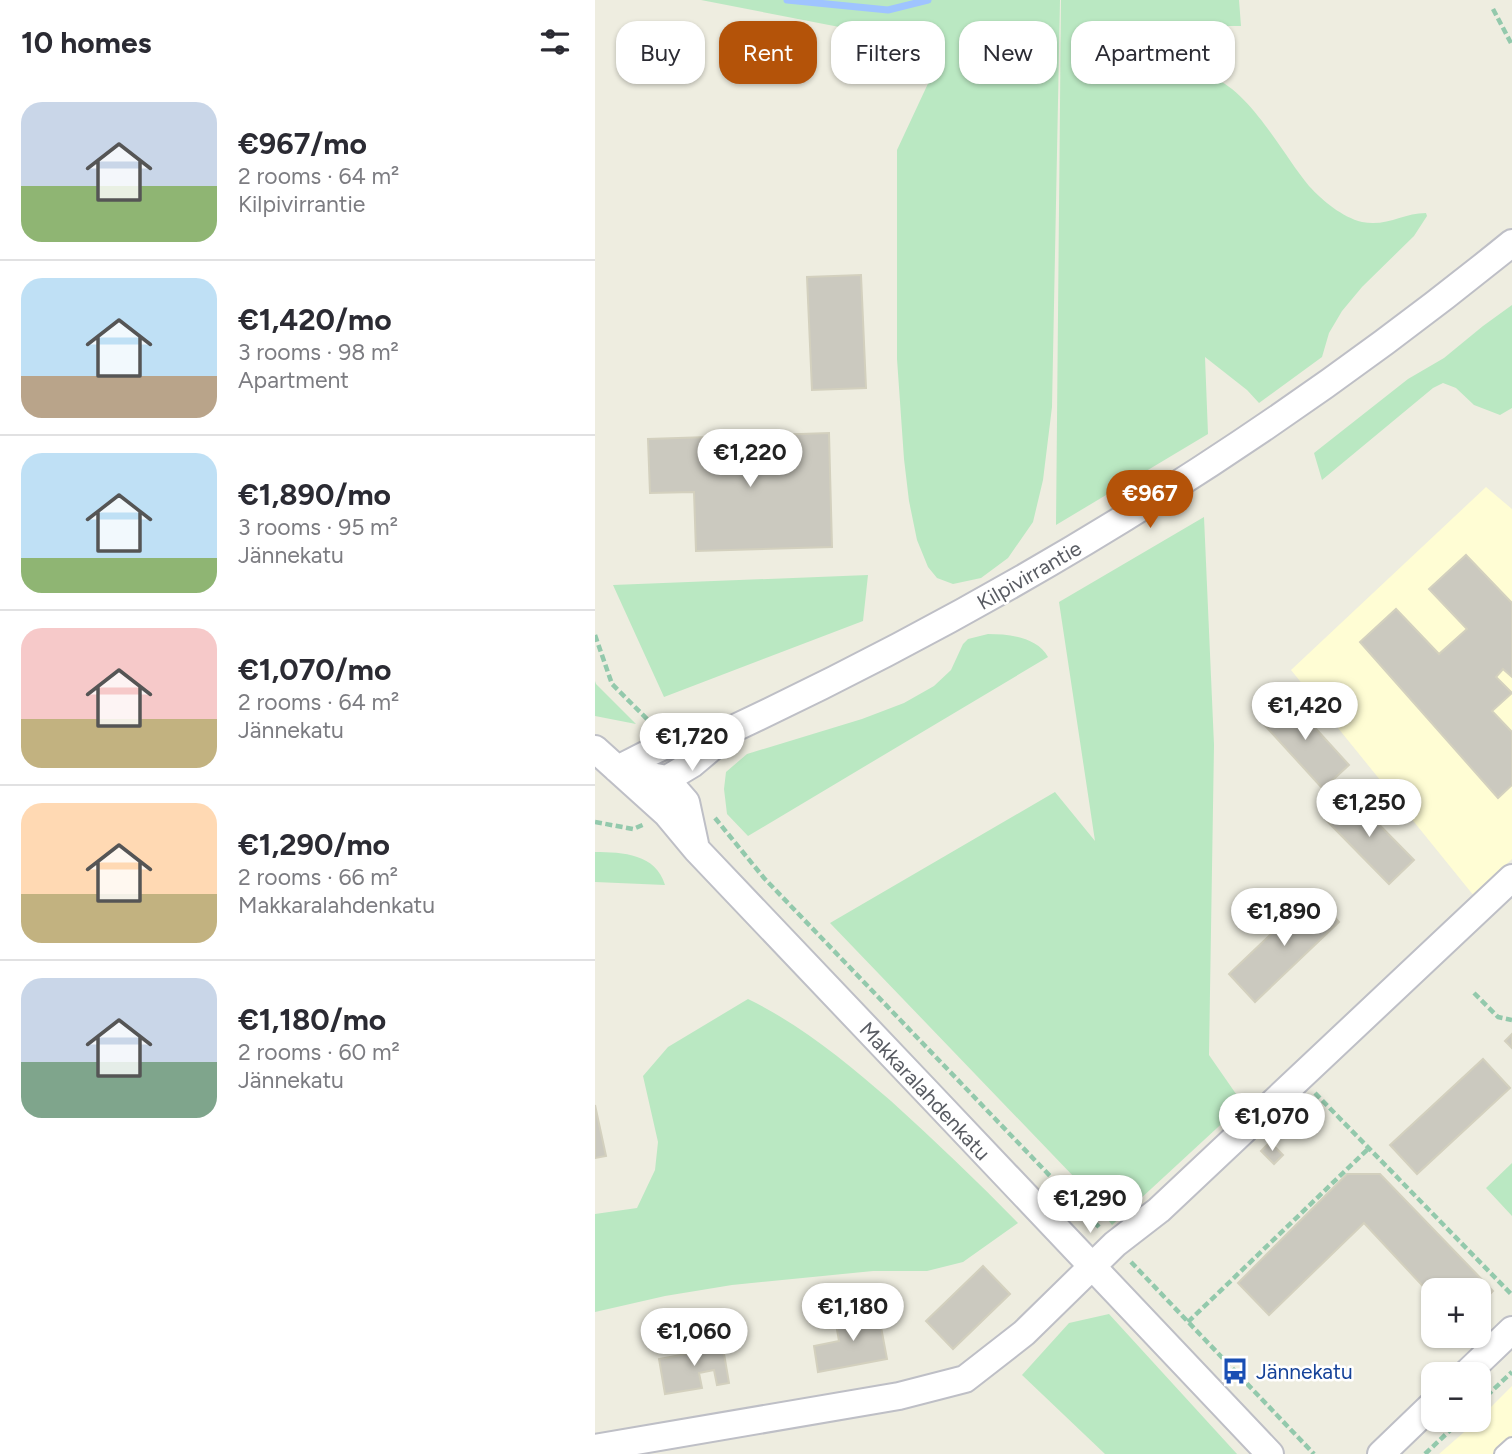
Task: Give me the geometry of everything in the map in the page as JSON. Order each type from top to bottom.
[{"type":"street","name":"Kilpivirrantie","points":[[617,769],[671,743],[733,729],[945,623],[1046,566],[1137,511],[1346,370],[1512,243]]},
{"type":"street","name":"Kilpivirrantie","points":[[656,786],[692,764],[733,729]]},
{"type":"street","points":[[595,750],[617,769],[686,802],[696,849]]},
{"type":"street","name":"Makkaralahdenkatu","points":[[656,786],[666,813],[696,849],[999,1169],[1093,1264],[1270,1454]]},
{"type":"street","points":[[596,1450],[899,1396],[965,1379],[1024,1333],[1093,1264],[1159,1210],[1512,878]]},
{"type":"street","points":[[1479,1362],[1512,1330]]},
{"type":"street","points":[[1381,1454],[1421,1416]]},
{"type":"lane","points":[[1501,1454],[1512,1445]]},
{"type":"path","points":[[1493,9],[1512,44]]},
{"type":"path","points":[[595,635],[612,684],[671,743]]},
{"type":"path","points":[[595,822],[633,829],[666,813]]},
{"type":"path","points":[[715,817],[764,878],[1314,1454]]},
{"type":"path","points":[[1473,993],[1498,1017],[1512,1020]]},
{"type":"path","points":[[1299,1078],[1512,1295]]},
{"type":"path","points":[[1188,1322],[1369,1148]]},
{"type":"path","points":[[1491,1392],[1512,1372]]},
{"type":"path","points":[[1425,1454],[1448,1432]]},
{"type":"shaded area","points":[[1486,487],[1512,509],[1512,859],[1474,896],[1291,670]]},
{"type":"shaded area","points":[[1512,1386],[1512,1454],[1439,1454],[1464,1432],[1491,1432],[1491,1407]]},
{"type":"green space","points":[[701,0],[1060,0],[1052,407],[1043,480],[1033,522],[1008,558],[981,578],[953,584],[937,578],[928,567],[917,540],[904,459],[897,359],[897,150],[928,84],[945,84],[945,21],[831,21],[831,25]]},
{"type":"green space","points":[[1061,0],[1239,0],[1241,26],[1235,26],[1235,21],[1071,21],[1071,84],[1225,84],[1253,110],[1309,186],[1340,212],[1355,220],[1371,223],[1426,213],[1427,216],[1414,236],[1362,287],[1342,311],[1329,333],[1322,357],[1259,403],[1247,390],[1205,357],[1208,434],[1056,525]]},
{"type":"green space","points":[[1512,305],[1512,408],[1500,415],[1474,405],[1456,388],[1443,383],[1433,388],[1322,480],[1314,453],[1408,379],[1444,358]]},
{"type":"green space","points":[[1204,517],[1214,745],[1209,1055],[1243,1104],[1112,1225],[1075,1178],[830,923],[1055,792],[1095,841],[1059,602]]},
{"type":"green space","points":[[868,575],[863,621],[664,697],[613,585]]},
{"type":"green space","points":[[988,634],[1013,636],[1030,641],[1048,657],[748,836],[727,814],[724,789],[726,772],[747,754],[862,719],[904,703],[934,686],[951,670],[968,639]]},
{"type":"green space","points":[[595,681],[596,684],[636,724],[595,716]]},
{"type":"green space","points":[[595,852],[627,854],[646,861],[661,875],[665,885],[595,882]]},
{"type":"green space","points":[[748,999],[805,1032],[857,1072],[924,1131],[1018,1223],[963,1262],[927,1271],[873,1271],[732,1285],[665,1296],[595,1312],[595,1214],[637,1208],[655,1170],[658,1142],[643,1076],[668,1047]]},
{"type":"green space","points":[[1512,1163],[1512,1216],[1486,1188]]},
{"type":"green space","points":[[1109,1314],[1237,1454],[1105,1454],[1022,1375],[1069,1323]]},
{"type":"building","points":[[861,275],[866,388],[812,390],[807,277]]},
{"type":"building","points":[[829,433],[832,547],[696,551],[694,492],[650,493],[648,439]]},
{"type":"building","points":[[1466,555],[1512,603],[1512,677],[1503,669],[1496,677],[1512,693],[1492,711],[1512,732],[1512,785],[1498,798],[1360,642],[1396,609],[1439,654],[1467,629],[1429,589]]},
{"type":"building","points":[[1286,696],[1349,765],[1323,789],[1260,720]]},
{"type":"building","points":[[1349,794],[1414,860],[1389,884],[1324,818]]},
{"type":"building","points":[[1313,894],[1339,922],[1255,1002],[1229,974]]},
{"type":"building","points":[[1512,1034],[1512,1048],[1505,1041]]},
{"type":"building","points":[[1483,1059],[1510,1088],[1417,1174],[1390,1145]]},
{"type":"building","points":[[595,1105],[606,1156],[595,1158]]},
{"type":"building","points":[[1270,1142],[1283,1155],[1274,1164],[1261,1151]]},
{"type":"building","points":[[1347,1174],[1380,1174],[1480,1278],[1421,1278],[1421,1284],[1364,1223],[1269,1315],[1238,1283]]},
{"type":"building","points":[[983,1266],[1010,1294],[953,1349],[926,1321]]},
{"type":"building","points":[[878,1311],[887,1359],[818,1372],[814,1346],[839,1341],[835,1318]]},
{"type":"building","points":[[722,1342],[729,1383],[717,1385],[714,1370],[699,1373],[702,1388],[665,1394],[659,1359],[686,1354],[685,1348]]},
{"type":"waterway","points":[[787,0],[888,10],[928,0]]},
{"type":"place","name":"Jännekatu","points":[[1235,1371]]}]
